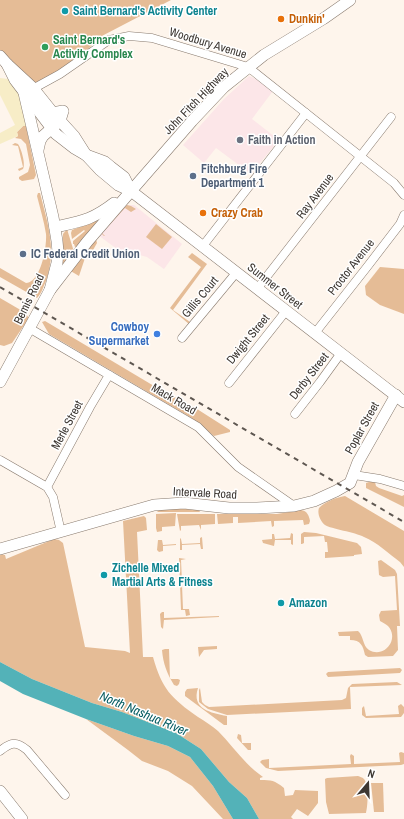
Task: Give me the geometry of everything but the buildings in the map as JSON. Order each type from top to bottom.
[{"type":"main road","name":"John Fitch Highway","points":[[50,290],[87,242],[131,191],[210,102],[230,82],[264,55],[323,19],[350,0]]},
{"type":"main road","points":[[4,60],[52,121],[37,145]]},
{"type":"main road","name":"Bemis Road","points":[[0,382],[50,290],[54,279],[58,256],[55,227],[37,145],[29,91]]},
{"type":"main road","name":"Summer Street","points":[[52,121],[79,142],[86,155],[103,173],[118,185],[131,191],[400,398]]},
{"type":"main road","name":"John Fitch Highway","points":[[55,227],[95,217],[131,191]]},
{"type":"main road","name":"Poplar Street","points":[[354,475],[358,462],[400,398]]},
{"type":"main road","name":"Intervale Road","points":[[0,549],[133,510],[165,504],[184,503],[239,508],[294,506],[314,501],[348,485],[354,475]]},
{"type":"main road","points":[[0,791],[22,819]]},
{"type":"street","name":"Woodbury Avenue","points":[[29,91],[60,74],[105,42],[118,37],[129,36],[152,38],[248,67],[394,183],[404,195]]},
{"type":"street","points":[[202,247],[306,113]]},
{"type":"street","name":"Ray Avenue","points":[[257,289],[311,222],[391,117]]},
{"type":"street","name":"Proctor Avenue","points":[[315,333],[400,224],[404,215]]},
{"type":"street","name":"Gillis Court","points":[[182,338],[236,273]]},
{"type":"street","name":"Dwight Street","points":[[229,383],[286,311]]},
{"type":"street","name":"Mack Road","points":[[29,328],[198,427],[238,467],[294,506]]},
{"type":"street","name":"Derby Street","points":[[295,414],[341,352]]},
{"type":"street","name":"Merle Street","points":[[47,486],[109,375]]},
{"type":"street","points":[[0,460],[47,486],[52,497],[61,532]]},
{"type":"street","points":[[354,475],[380,479],[404,486]]},
{"type":"street","points":[[0,751],[7,745],[14,743],[21,745],[65,795]]},
{"type":"shaded area","name":"Saint Bernard's Activity Complex","points":[[0,0],[171,0],[98,38],[84,54],[38,86],[0,56]]},
{"type":"shaded area","points":[[249,76],[273,91],[252,119],[279,140],[251,174],[216,148],[204,163],[183,145],[224,99]]},
{"type":"shaded area","points":[[23,126],[26,126],[36,175],[34,179],[22,181],[19,177],[28,172],[30,165],[26,144],[21,139],[15,138],[18,136],[17,132]]},
{"type":"shaded area","points":[[15,143],[18,144],[24,160],[24,167],[19,171],[18,169],[23,167],[18,146],[12,145]]},
{"type":"shaded area","points":[[38,193],[40,193],[46,216],[50,237],[51,258],[46,281],[37,298],[0,277],[0,268],[26,283],[36,277],[42,263],[46,240],[43,219],[37,196]]},
{"type":"shaded area","points":[[126,205],[134,205],[182,244],[164,269],[147,257],[117,249],[98,235]]},
{"type":"shaded area","points":[[127,205],[136,209],[131,212],[125,208],[102,233],[104,236],[101,233]]},
{"type":"shaded area","points":[[98,220],[78,246],[75,247],[73,241],[85,231],[84,230],[72,239],[72,230]]},
{"type":"shaded area","points":[[156,224],[172,237],[162,249],[146,237]]},
{"type":"shaded area","points":[[67,229],[74,252],[63,264],[63,234]]},
{"type":"shaded area","points":[[96,239],[97,243],[93,250],[88,249],[79,276],[69,270]]},
{"type":"shaded area","points":[[192,253],[207,264],[173,310],[190,322],[189,324],[170,308],[201,267],[188,257]]},
{"type":"shaded area","points":[[380,267],[404,269],[404,314],[380,305],[366,295],[365,286]]},
{"type":"shaded area","points":[[0,298],[24,312],[29,318],[12,343],[4,346],[0,345]]},
{"type":"shaded area","points":[[45,321],[154,386],[197,409],[230,430],[230,432],[214,436],[190,417],[49,334],[42,322]]},
{"type":"shaded area","points":[[375,482],[376,486],[379,488],[402,496],[404,495],[404,507],[366,488],[366,483]]},
{"type":"shaded area","points":[[345,496],[404,531],[404,567],[400,562],[369,539],[325,525],[323,523],[320,519],[319,508],[331,500]]},
{"type":"shaded area","points":[[173,508],[199,510],[200,512],[157,512],[160,509]]},
{"type":"shaded area","points":[[301,510],[305,511],[308,515],[310,521],[309,524],[304,525],[303,520],[274,521],[274,526],[272,527],[271,521],[238,523],[238,517],[233,517],[233,523],[218,524],[217,514],[277,514]]},
{"type":"shaded area","points":[[176,513],[175,526],[162,527],[162,531],[157,532],[156,514]]},
{"type":"shaded area","points":[[177,514],[215,514],[215,524],[201,525],[201,530],[199,525],[181,526],[180,531]]},
{"type":"shaded area","points":[[144,516],[146,518],[147,530],[137,532],[143,657],[153,657],[156,668],[164,685],[174,698],[218,731],[245,761],[263,777],[260,778],[260,780],[270,780],[278,783],[284,788],[285,796],[293,795],[295,790],[318,791],[318,803],[308,816],[297,809],[291,817],[293,819],[259,819],[247,798],[229,782],[201,749],[176,733],[122,712],[92,703],[32,679],[0,662],[0,554],[5,555],[6,559],[54,539],[63,543],[85,647],[125,651],[130,653],[123,521]]},
{"type":"shaded area","points":[[304,532],[316,533],[357,543],[361,547],[362,554],[325,558],[325,552],[328,552],[327,542],[325,542],[324,536],[304,537],[304,543],[301,544],[301,534]]},
{"type":"shaded area","points":[[291,533],[293,534],[293,545],[291,544],[291,540],[275,540],[274,546],[263,543],[262,540],[272,539],[272,534],[274,534],[275,539],[290,538]]},
{"type":"shaded area","points":[[202,537],[203,549],[201,549],[200,544],[182,545],[182,550],[180,550],[180,538],[182,544],[200,543],[200,538]]},
{"type":"shaded area","points":[[158,540],[162,540],[163,545],[176,545],[163,546],[163,551],[159,552],[157,550]]},
{"type":"shaded area","points":[[179,558],[186,559],[181,560],[182,582],[180,583]]},
{"type":"shaded area","points":[[381,560],[395,570],[397,574],[400,626],[397,626],[398,650],[393,656],[368,657],[365,655],[359,642],[350,640],[350,636],[339,636],[338,632],[358,631],[367,648],[375,652],[385,650],[389,646],[392,636],[391,631],[388,626],[380,621],[379,615],[381,611],[397,610],[395,576],[383,577],[379,575],[378,561]]},
{"type":"shaded area","points":[[180,584],[182,585],[183,609],[189,609],[190,615],[186,616],[185,610],[181,610]]},
{"type":"shaded area","points":[[164,612],[164,618],[219,617],[164,620],[163,629],[161,627],[160,614]]},
{"type":"shaded area","points":[[217,646],[217,649],[204,650],[199,657],[198,647]]},
{"type":"shaded area","points":[[169,649],[170,678],[163,659],[162,650]]},
{"type":"shaded area","points":[[400,668],[402,670],[400,673],[328,677],[326,674],[328,672]]},
{"type":"shaded area","points":[[171,679],[180,680],[179,684],[177,686],[174,685]]},
{"type":"shaded area","points":[[397,682],[402,685],[350,687],[351,709],[227,715],[208,709],[199,702],[200,688],[202,702],[209,707],[342,700],[346,698],[348,688],[352,684]]},
{"type":"shaded area","points":[[198,688],[197,701],[200,705],[204,709],[227,716],[227,725],[224,725],[185,696],[187,689]]},
{"type":"shaded area","points":[[401,704],[404,707],[404,713],[401,717],[366,718],[362,715],[362,708],[364,706],[366,716],[399,714],[398,706]]},
{"type":"shaded area","points":[[86,719],[168,746],[190,757],[213,786],[233,819],[223,819],[192,786],[168,771],[142,761]]},
{"type":"shaded area","points":[[238,734],[241,735],[242,743],[251,743],[251,750],[248,750],[237,738]]},
{"type":"shaded area","points":[[399,753],[404,753],[404,764],[401,765],[278,771],[266,768],[260,762],[262,760],[269,759],[269,768],[351,764],[351,754],[354,756],[354,764],[400,762]]},
{"type":"shaded area","points":[[358,776],[364,779],[367,786],[368,800],[366,813],[329,814],[326,802],[325,779]]},
{"type":"shaded area","points":[[371,783],[383,783],[384,812],[374,812]]},
{"type":"sand","points":[[0,78],[8,79],[20,94],[26,126],[23,126],[17,132],[18,136],[0,144],[0,133],[15,125],[0,95]]},
{"type":"water","points":[[0,662],[32,679],[92,703],[122,712],[176,733],[201,749],[229,782],[247,798],[259,819],[233,819],[213,786],[190,757],[168,746],[86,719],[23,694],[0,681]]},
{"type":"railway","points":[[0,287],[404,522]]},
{"type":"place","name":"Saint Bernard's Activity Center","points":[[65,11]]},
{"type":"place","name":"Dunkin'","points":[[281,19]]},
{"type":"place","name":"Saint Bernard's Activity Complex","points":[[45,47]]},
{"type":"place","name":"Faith in Action","points":[[240,140]]},
{"type":"place","name":"Fitchburg Fire Department 1","points":[[193,176]]},
{"type":"place","name":"Crazy Crab","points":[[203,213]]},
{"type":"place","name":"IC Federal Credit Union","points":[[23,254]]},
{"type":"place","name":"Cowboy Supermarket","points":[[157,334]]},
{"type":"place","name":"Zichelle Mixed Martial Arts & Fitness","points":[[104,575]]},
{"type":"place","name":"Amazon","points":[[281,603]]},
{"type":"water label","name":"North Nashua River","points":[[144,713]]}]
